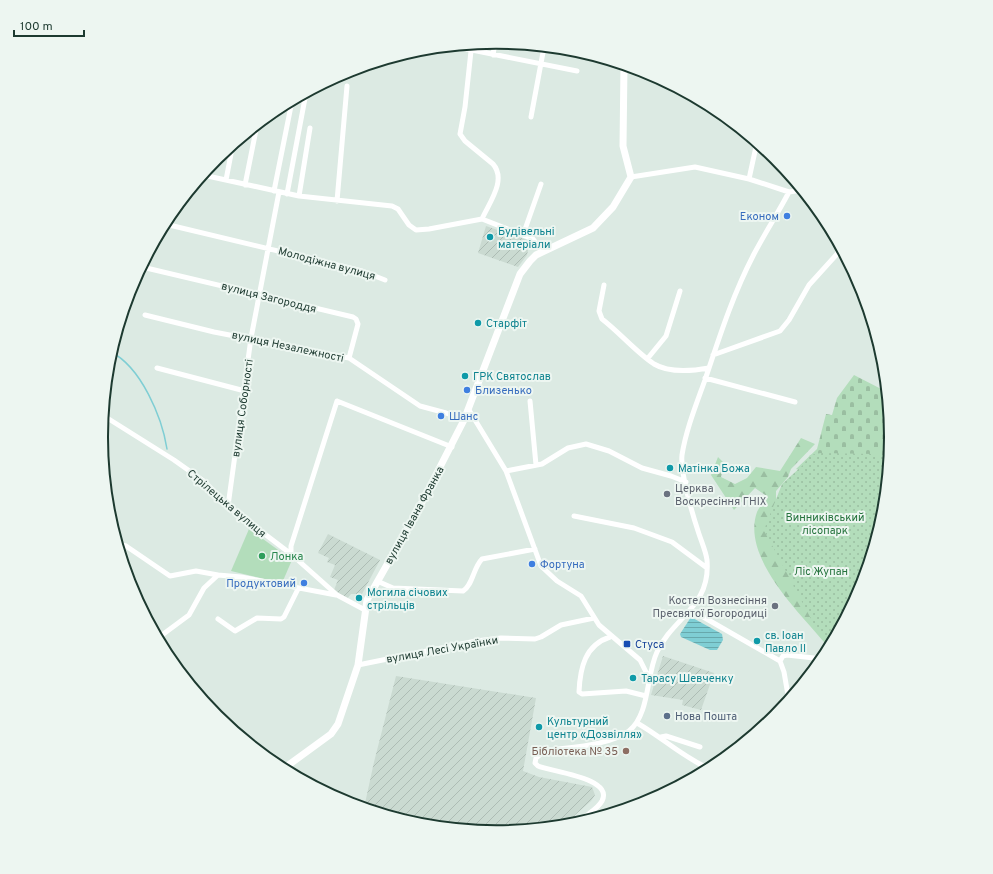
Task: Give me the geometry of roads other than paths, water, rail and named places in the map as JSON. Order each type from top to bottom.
[{"type":"street","points":[[493,55],[494,49]]},
{"type":"street","points":[[468,50],[577,71]]},
{"type":"street","points":[[471,51],[465,107],[460,134],[465,141],[497,168],[499,178],[482,219]]},
{"type":"street","points":[[531,117],[543,52]]},
{"type":"street","points":[[624,71],[623,146],[631,177],[695,167],[749,179],[789,192],[796,191]]},
{"type":"street","points":[[337,201],[346,86]]},
{"type":"street","points":[[288,194],[305,100]]},
{"type":"street","name":"вулиця Соборності","points":[[228,506],[245,391],[251,338],[270,247],[276,192],[291,108]]},
{"type":"street","points":[[299,196],[310,128]]},
{"type":"street","points":[[245,185],[254,134]]},
{"type":"street","points":[[749,179],[756,148]]},
{"type":"street","points":[[226,180],[232,154]]},
{"type":"street","points":[[209,176],[299,196],[392,206],[398,209],[409,225],[416,230],[482,219],[533,239],[543,252]]},
{"type":"street","name":"вулиця Івана Франка","points":[[289,765],[331,734],[338,724],[358,665],[367,600],[452,447],[469,410],[520,274],[530,261],[543,252],[593,228],[613,207],[631,177]]},
{"type":"street","points":[[523,235],[541,184]]},
{"type":"street","points":[[589,814],[601,803],[604,794],[600,786],[587,780],[538,766],[535,763],[536,758],[544,752],[616,738],[631,729],[637,723],[646,696],[648,676],[660,646],[691,610],[705,586],[707,559],[692,513],[682,457],[692,416],[713,355],[753,255],[789,192]]},
{"type":"street","name":"Молодіжна вулиця","points":[[171,225],[270,247],[362,271],[385,280]]},
{"type":"street","points":[[713,355],[780,331],[808,285],[838,252]]},
{"type":"street","name":"вулиця Загороддя","points":[[148,268],[260,294],[356,319],[358,324],[357,330],[348,358]]},
{"type":"street","points":[[604,285],[599,311],[602,319],[653,363],[669,369],[695,370],[709,368]]},
{"type":"street","points":[[648,358],[666,336],[680,291]]},
{"type":"street","name":"вулиця Незалежності","points":[[145,314],[214,332],[348,358],[420,406],[446,413],[464,420]]},
{"type":"street","points":[[157,368],[245,391]]},
{"type":"street","points":[[705,378],[795,402]]},
{"type":"street","points":[[291,554],[291,546],[335,403],[339,401],[345,403],[452,447]]},
{"type":"street","points":[[530,401],[536,465]]},
{"type":"street","points":[[469,410],[506,471],[524,516],[541,566],[553,577],[580,596],[594,618],[610,637],[640,660],[648,676]]},
{"type":"street","name":"Стрілецька вулиця","points":[[109,419],[174,460],[205,482],[228,506],[291,554],[337,595],[365,610]]},
{"type":"street","points":[[506,471],[542,464],[568,448],[586,444],[609,451],[642,468],[686,482]]},
{"type":"street","points":[[574,516],[634,528],[672,542],[707,568]]},
{"type":"street","points":[[124,546],[170,576],[196,571],[241,577],[298,589],[337,595]]},
{"type":"street","points":[[377,581],[393,588],[463,591],[468,586],[478,563],[482,559],[535,549]]},
{"type":"street","points":[[162,635],[189,615],[204,588],[218,575]]},
{"type":"street","points":[[218,619],[236,631],[256,618],[281,619],[284,617],[298,589]]},
{"type":"street","points":[[691,610],[780,661],[784,672],[788,693]]},
{"type":"street","name":"вулиця Лесі Українки","points":[[358,665],[476,641],[501,638],[535,639],[561,625],[594,618]]},
{"type":"street","points":[[610,637],[594,645],[588,652],[579,692],[582,694],[626,691],[646,696]]},
{"type":"street","points":[[780,661],[783,656],[787,655],[815,658]]},
{"type":"street","points":[[637,723],[661,737],[683,756],[703,765]]},
{"type":"street","points":[[661,737],[666,736],[700,747]]},
{"type":"water","points":[[691,617],[722,634],[723,640],[717,650],[710,650],[681,637],[680,634]]},
{"type":"waterway","points":[[117,356],[132,369],[148,394],[160,422],[167,449]]},
{"type":"place","name":"Економ","points":[[787,216]]},
{"type":"place","name":"Будівельні матеріали","points":[[490,237]]},
{"type":"place","name":"Старфіт","points":[[478,323]]},
{"type":"place","name":"ГРК Святослав","points":[[465,376]]},
{"type":"place","name":"Близенько","points":[[467,390]]},
{"type":"place","name":"Шанс","points":[[441,416]]},
{"type":"place","name":"Матінка Божа","points":[[670,468]]},
{"type":"place","name":"Церква Воскресіння ГНІХ","points":[[667,494]]},
{"type":"place","name":"Лонка","points":[[262,556]]},
{"type":"place","name":"Фортуна","points":[[532,564]]},
{"type":"place","name":"Продуктовий","points":[[304,583]]},
{"type":"place","name":"Могила січових стрільців","points":[[359,598]]},
{"type":"place","name":"Костел Вознесіння Пресвятої Богородиці","points":[[775,606]]},
{"type":"place","name":"св. Іоан Павло ІІ","points":[[757,641]]},
{"type":"place","name":"Стуса","points":[[627,644]]},
{"type":"place","name":"Тарасу Шевченку","points":[[633,678]]},
{"type":"place","name":"Нова Пошта","points":[[667,716]]},
{"type":"place","name":"Культурний центр «Дозвілля»","points":[[539,727]]},
{"type":"place","name":"Бібліотека № 35","points":[[626,751]]},
{"type":"park label","name":"Винниківський лісопарк","points":[[825,523]]},
{"type":"park label","name":"Ліс Жупан","points":[[821,571]]}]
